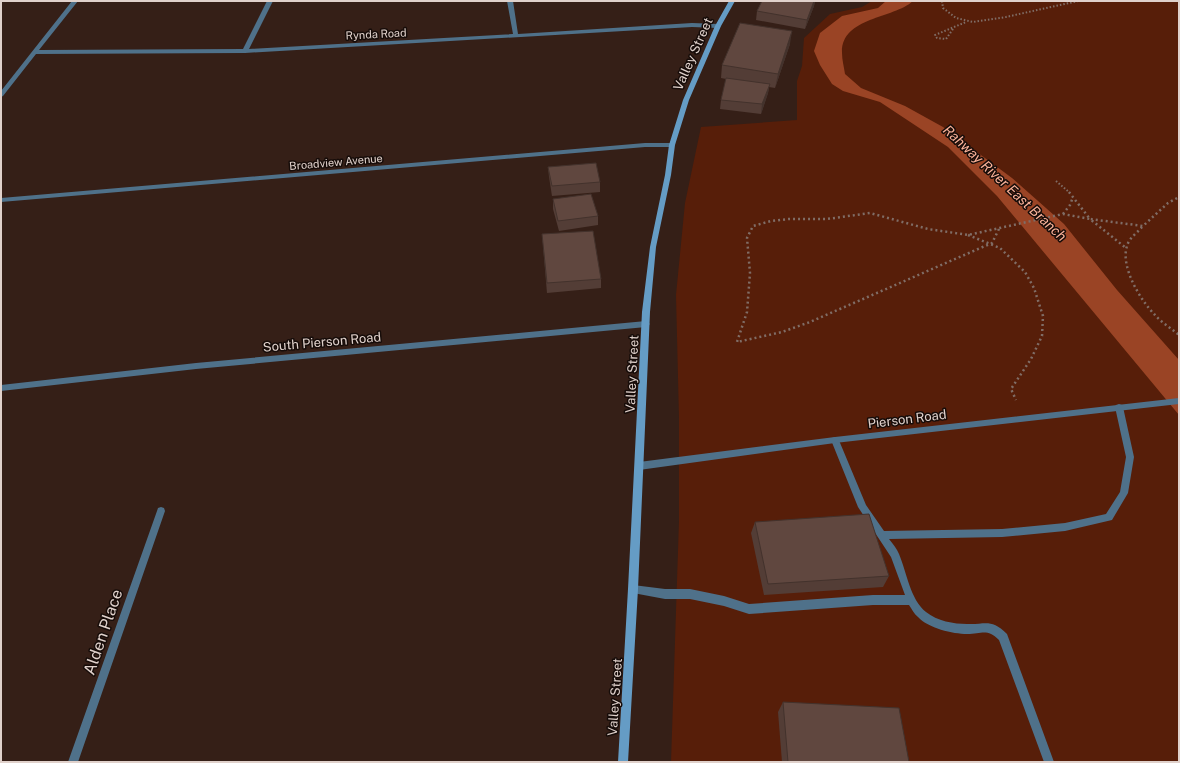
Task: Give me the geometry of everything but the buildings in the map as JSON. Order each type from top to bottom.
[{"type":"main road","name":"Valley Street","points":[[622,762],[640,466],[646,324],[653,247],[668,175],[672,145],[686,100],[718,26],[732,1]]},
{"type":"street","points":[[1,95],[75,1]]},
{"type":"street","points":[[245,52],[270,1]]},
{"type":"street","points":[[510,1],[516,36]]},
{"type":"street","name":"Rynda Road","points":[[34,52],[245,52],[692,24],[718,26]]},
{"type":"street","name":"Broadview Avenue","points":[[1,200],[638,146],[672,145]]},
{"type":"street","name":"South Pierson Road","points":[[1,388],[204,365],[646,324]]},
{"type":"street","name":"Pierson Road","points":[[640,466],[835,440],[1179,401]]},
{"type":"street","points":[[882,535],[1002,533],[1065,527],[1109,518],[1124,494],[1130,457],[1119,407]]},
{"type":"street","points":[[835,440],[862,507],[895,555],[911,600],[922,615],[937,624],[967,629],[984,627],[996,630],[1003,636],[1049,762]]},
{"type":"street","name":"Alden Place","points":[[73,762],[161,511]]},
{"type":"street","points":[[633,589],[665,594],[690,594],[724,601],[749,609],[873,600],[911,600]]},
{"type":"path","points":[[942,1],[943,8],[956,18],[966,21],[979,21],[1006,17],[1078,1]]},
{"type":"path","points":[[953,29],[946,39],[937,38],[935,35],[937,33],[953,29],[966,21]]},
{"type":"path","points":[[1056,181],[1068,190],[1090,219],[1126,248]]},
{"type":"path","points":[[1063,214],[1070,205],[1073,196]]},
{"type":"path","points":[[1179,197],[1168,203],[1143,226],[1126,248],[1126,261],[1131,278],[1156,316],[1179,335]]},
{"type":"path","points":[[998,229],[992,243],[795,328],[737,342],[747,312],[750,273],[747,238],[752,226],[777,220],[828,219],[870,213],[928,229],[955,234],[968,234],[998,229],[1063,214],[1143,226]]},
{"type":"path","points":[[968,234],[992,243],[1000,248],[1025,272],[1034,288],[1043,316],[1042,336],[1031,359],[1011,389],[1016,400]]},
{"type":"shaded area","points":[[872,1],[1179,1],[1179,762],[671,762],[679,521],[679,418],[676,295],[685,203],[701,127],[797,120],[797,81],[802,66],[804,38],[830,14],[862,7]]},
{"type":"water","name":"Rahway River East Branch","points":[[886,1],[913,1],[893,12],[859,25],[850,32],[844,41],[842,53],[845,74],[861,88],[905,106],[943,127],[1012,178],[1064,224],[1117,290],[1179,360],[1179,415],[997,196],[948,147],[880,102],[843,91],[832,84],[820,65],[814,51],[820,33],[842,16],[878,8]]}]
